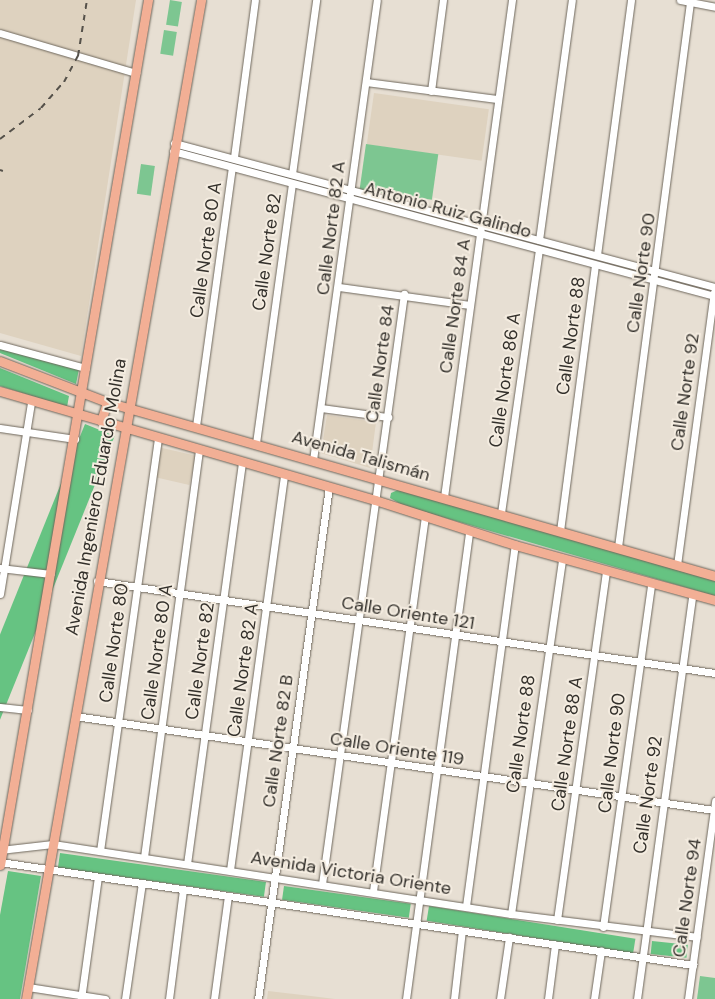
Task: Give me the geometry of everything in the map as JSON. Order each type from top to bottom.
[{"type":"main road","name":"Avenida Ingeniero Eduardo Molina","points":[[0,863],[75,439],[148,0]]},
{"type":"main road","name":"Avenida Ingeniero Eduardo Molina","points":[[26,999],[123,428],[201,0]]},
{"type":"main road","name":"Avenida Talismán","points":[[0,361],[107,402],[256,443],[378,480],[444,496],[715,576]]},
{"type":"main road","points":[[0,391],[31,402],[158,439],[375,500],[515,545],[651,584],[715,600]]},
{"type":"main road","points":[[101,421],[107,402]]},
{"type":"street","points":[[234,157],[255,0]]},
{"type":"street","name":"Calle Norte 82","points":[[292,174],[316,0]]},
{"type":"street","name":"Calle Norte 82 A","points":[[313,460],[339,286],[350,190],[377,0]]},
{"type":"street","points":[[431,91],[443,0]]},
{"type":"street","name":"Calle Norte 84 A","points":[[444,496],[512,0]]},
{"type":"street","points":[[539,240],[572,0]]},
{"type":"street","name":"Calle Norte 88","points":[[597,255],[631,0]]},
{"type":"street","points":[[680,0],[715,7]]},
{"type":"street","name":"Calle Norte 90","points":[[618,547],[655,279],[690,2]]},
{"type":"street","points":[[0,33],[136,73]]},
{"type":"street","points":[[366,82],[497,99]]},
{"type":"street","name":"Antonio Ruiz Galindo","points":[[173,147],[234,157],[350,190],[715,287]]},
{"type":"street","name":"Antonio Ruiz Galindo","points":[[173,147],[232,167],[714,296]]},
{"type":"street","name":"Calle Norte 80 A","points":[[196,426],[232,167]]},
{"type":"street","name":"Calle Norte 82","points":[[256,443],[292,183]]},
{"type":"street","name":"Calle Norte 86 A","points":[[501,514],[539,250]]},
{"type":"street","name":"Calle Norte 88","points":[[560,531],[595,265]]},
{"type":"street","name":"Calle Norte 92","points":[[677,565],[715,282]]},
{"type":"street","points":[[339,286],[470,305]]},
{"type":"street","name":"Calle Norte 84","points":[[322,884],[404,294]]},
{"type":"street","points":[[0,345],[86,368]]},
{"type":"street","points":[[0,594],[2,568],[31,402]]},
{"type":"street","points":[[321,408],[388,417]]},
{"type":"street","points":[[0,428],[75,439]]},
{"type":"street","name":"Calle Norte 80","points":[[100,851],[158,439]]},
{"type":"street","name":"Calle Norte 80 A","points":[[144,857],[199,450]]},
{"type":"street","name":"Calle Norte 82","points":[[186,864],[242,462]]},
{"type":"street","name":"Calle Norte 82 A","points":[[230,870],[284,474]]},
{"type":"street","name":"Calle Norte 82 B","points":[[258,999],[310,613],[329,487]]},
{"type":"street","points":[[372,891],[425,516]]},
{"type":"street","points":[[406,999],[469,531]]},
{"type":"street","points":[[466,906],[515,545]]},
{"type":"street","name":"Calle Norte 88","points":[[511,914],[562,558]]},
{"type":"street","points":[[2,568],[51,574]]},
{"type":"street","name":"Calle Norte 88 A","points":[[557,920],[606,571]]},
{"type":"street","name":"Calle Oriente 121","points":[[98,581],[715,673]]},
{"type":"street","name":"Calle Norte 90","points":[[603,927],[651,584]]},
{"type":"street","name":"Calle Norte 92","points":[[637,999],[643,958],[644,932],[692,595]]},
{"type":"street","points":[[0,707],[28,710]]},
{"type":"street","name":"Calle Oriente 119","points":[[75,716],[484,778],[714,810]]},
{"type":"street","name":"Calle Norte 94","points":[[688,999],[715,801]]},
{"type":"street","name":"Avenida Victoria Oriente","points":[[1,850],[52,844],[420,898],[511,914],[603,927],[697,937]]},
{"type":"street","points":[[0,863],[48,867],[98,877],[693,965]]},
{"type":"street","points":[[81,997],[98,877]]},
{"type":"street","points":[[125,999],[142,883]]},
{"type":"street","points":[[169,999],[184,889]]},
{"type":"street","points":[[214,999],[228,896]]},
{"type":"street","points":[[454,999],[462,930]]},
{"type":"street","points":[[500,999],[509,937]]},
{"type":"street","points":[[548,999],[555,944]]},
{"type":"street","points":[[594,999],[601,951]]},
{"type":"street","points":[[28,987],[81,997],[105,999]]},
{"type":"shaded area","points":[[0,0],[136,0],[81,356],[0,333]]},
{"type":"shaded area","points":[[374,93],[489,109],[482,161],[367,144]]},
{"type":"shaded area","points":[[327,415],[376,422],[370,468],[321,453]]},
{"type":"shaded area","points":[[158,447],[196,456],[189,485],[151,476]]},
{"type":"shaded area","points":[[268,991],[311,996],[335,999],[267,999]]},
{"type":"green space","points":[[170,0],[182,2],[178,27],[166,25]]},
{"type":"green space","points":[[164,30],[177,32],[173,56],[160,54]]},
{"type":"green space","points":[[366,144],[438,154],[432,200],[360,190]]},
{"type":"green space","points":[[141,164],[155,166],[151,196],[137,194]]},
{"type":"green space","points":[[0,347],[79,369],[76,384],[0,353]]},
{"type":"green space","points":[[0,368],[69,396],[67,407],[0,386]]},
{"type":"green space","points":[[85,424],[115,436],[0,720],[0,634]]},
{"type":"green space","points":[[400,489],[715,581],[715,596],[404,506],[390,498],[391,493]]},
{"type":"green space","points":[[60,853],[266,882],[264,897],[58,868]]},
{"type":"green space","points":[[8,871],[41,876],[20,999],[0,999],[0,915]]},
{"type":"green space","points":[[284,886],[411,904],[409,918],[282,900]]},
{"type":"green space","points":[[429,906],[635,939],[633,954],[427,921]]},
{"type":"green space","points":[[652,941],[688,945],[686,958],[651,954]]},
{"type":"green space","points":[[700,976],[715,978],[715,999],[697,999]]},
{"type":"railway","points":[[0,139],[41,108],[64,82],[78,56],[87,0]]}]
